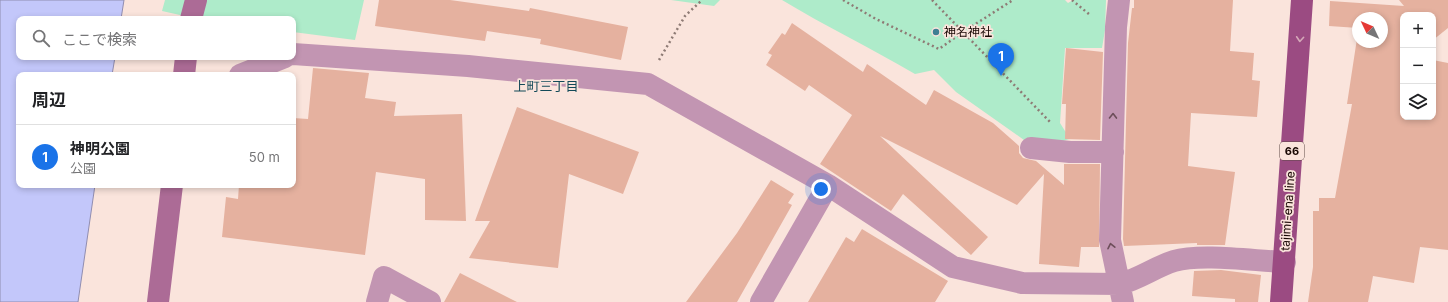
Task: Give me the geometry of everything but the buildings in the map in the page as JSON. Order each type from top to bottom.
[{"type":"main road","points":[[191,16],[196,0]]},
{"type":"main road","name":"tajimi-ena line","points":[[1282,302],[1302,0]]},
{"type":"main road","points":[[184,72],[186,60]]},
{"type":"main road","points":[[158,302],[172,188]]},
{"type":"street","points":[[1119,0],[1116,27],[1110,240],[1122,293]]},
{"type":"street","points":[[296,54],[468,66],[648,84],[828,186],[953,267],[1022,283],[1122,293]]},
{"type":"street","points":[[248,72],[278,60]]},
{"type":"street","points":[[1031,148],[1070,152],[1113,152]]},
{"type":"street","points":[[761,302],[828,186]]},
{"type":"street","points":[[1122,293],[1134,280],[1175,261],[1207,258],[1285,262]]},
{"type":"street","points":[[376,302],[384,277],[430,302]]},
{"type":"path","points":[[648,84],[652,71],[685,16],[702,0]]},
{"type":"path","points":[[843,0],[876,19],[940,49],[962,32],[1013,0]]},
{"type":"path","points":[[932,0],[1057,129],[1070,152]]},
{"type":"green space","points":[[165,0],[364,0],[355,40],[296,32],[296,16],[184,16],[162,11]]},
{"type":"green space","points":[[671,0],[720,0],[714,6]]},
{"type":"green space","points":[[782,0],[1065,0],[1068,3],[1073,0],[1106,0],[1105,30],[1102,48],[1065,48],[1060,123],[1072,138],[1063,141],[1024,140],[956,92],[934,70],[915,74]]},
{"type":"water","points":[[0,0],[124,0],[121,16],[16,16],[16,60],[114,60],[112,72],[16,72],[16,188],[95,188],[78,302],[0,302]]},
{"type":"place","name":"神名神社","points":[[936,32]]},
{"type":"place","name":"神明公園","points":[[1001,76]]},
{"type":"district","name":"上町三丁目","points":[[546,86]]}]
